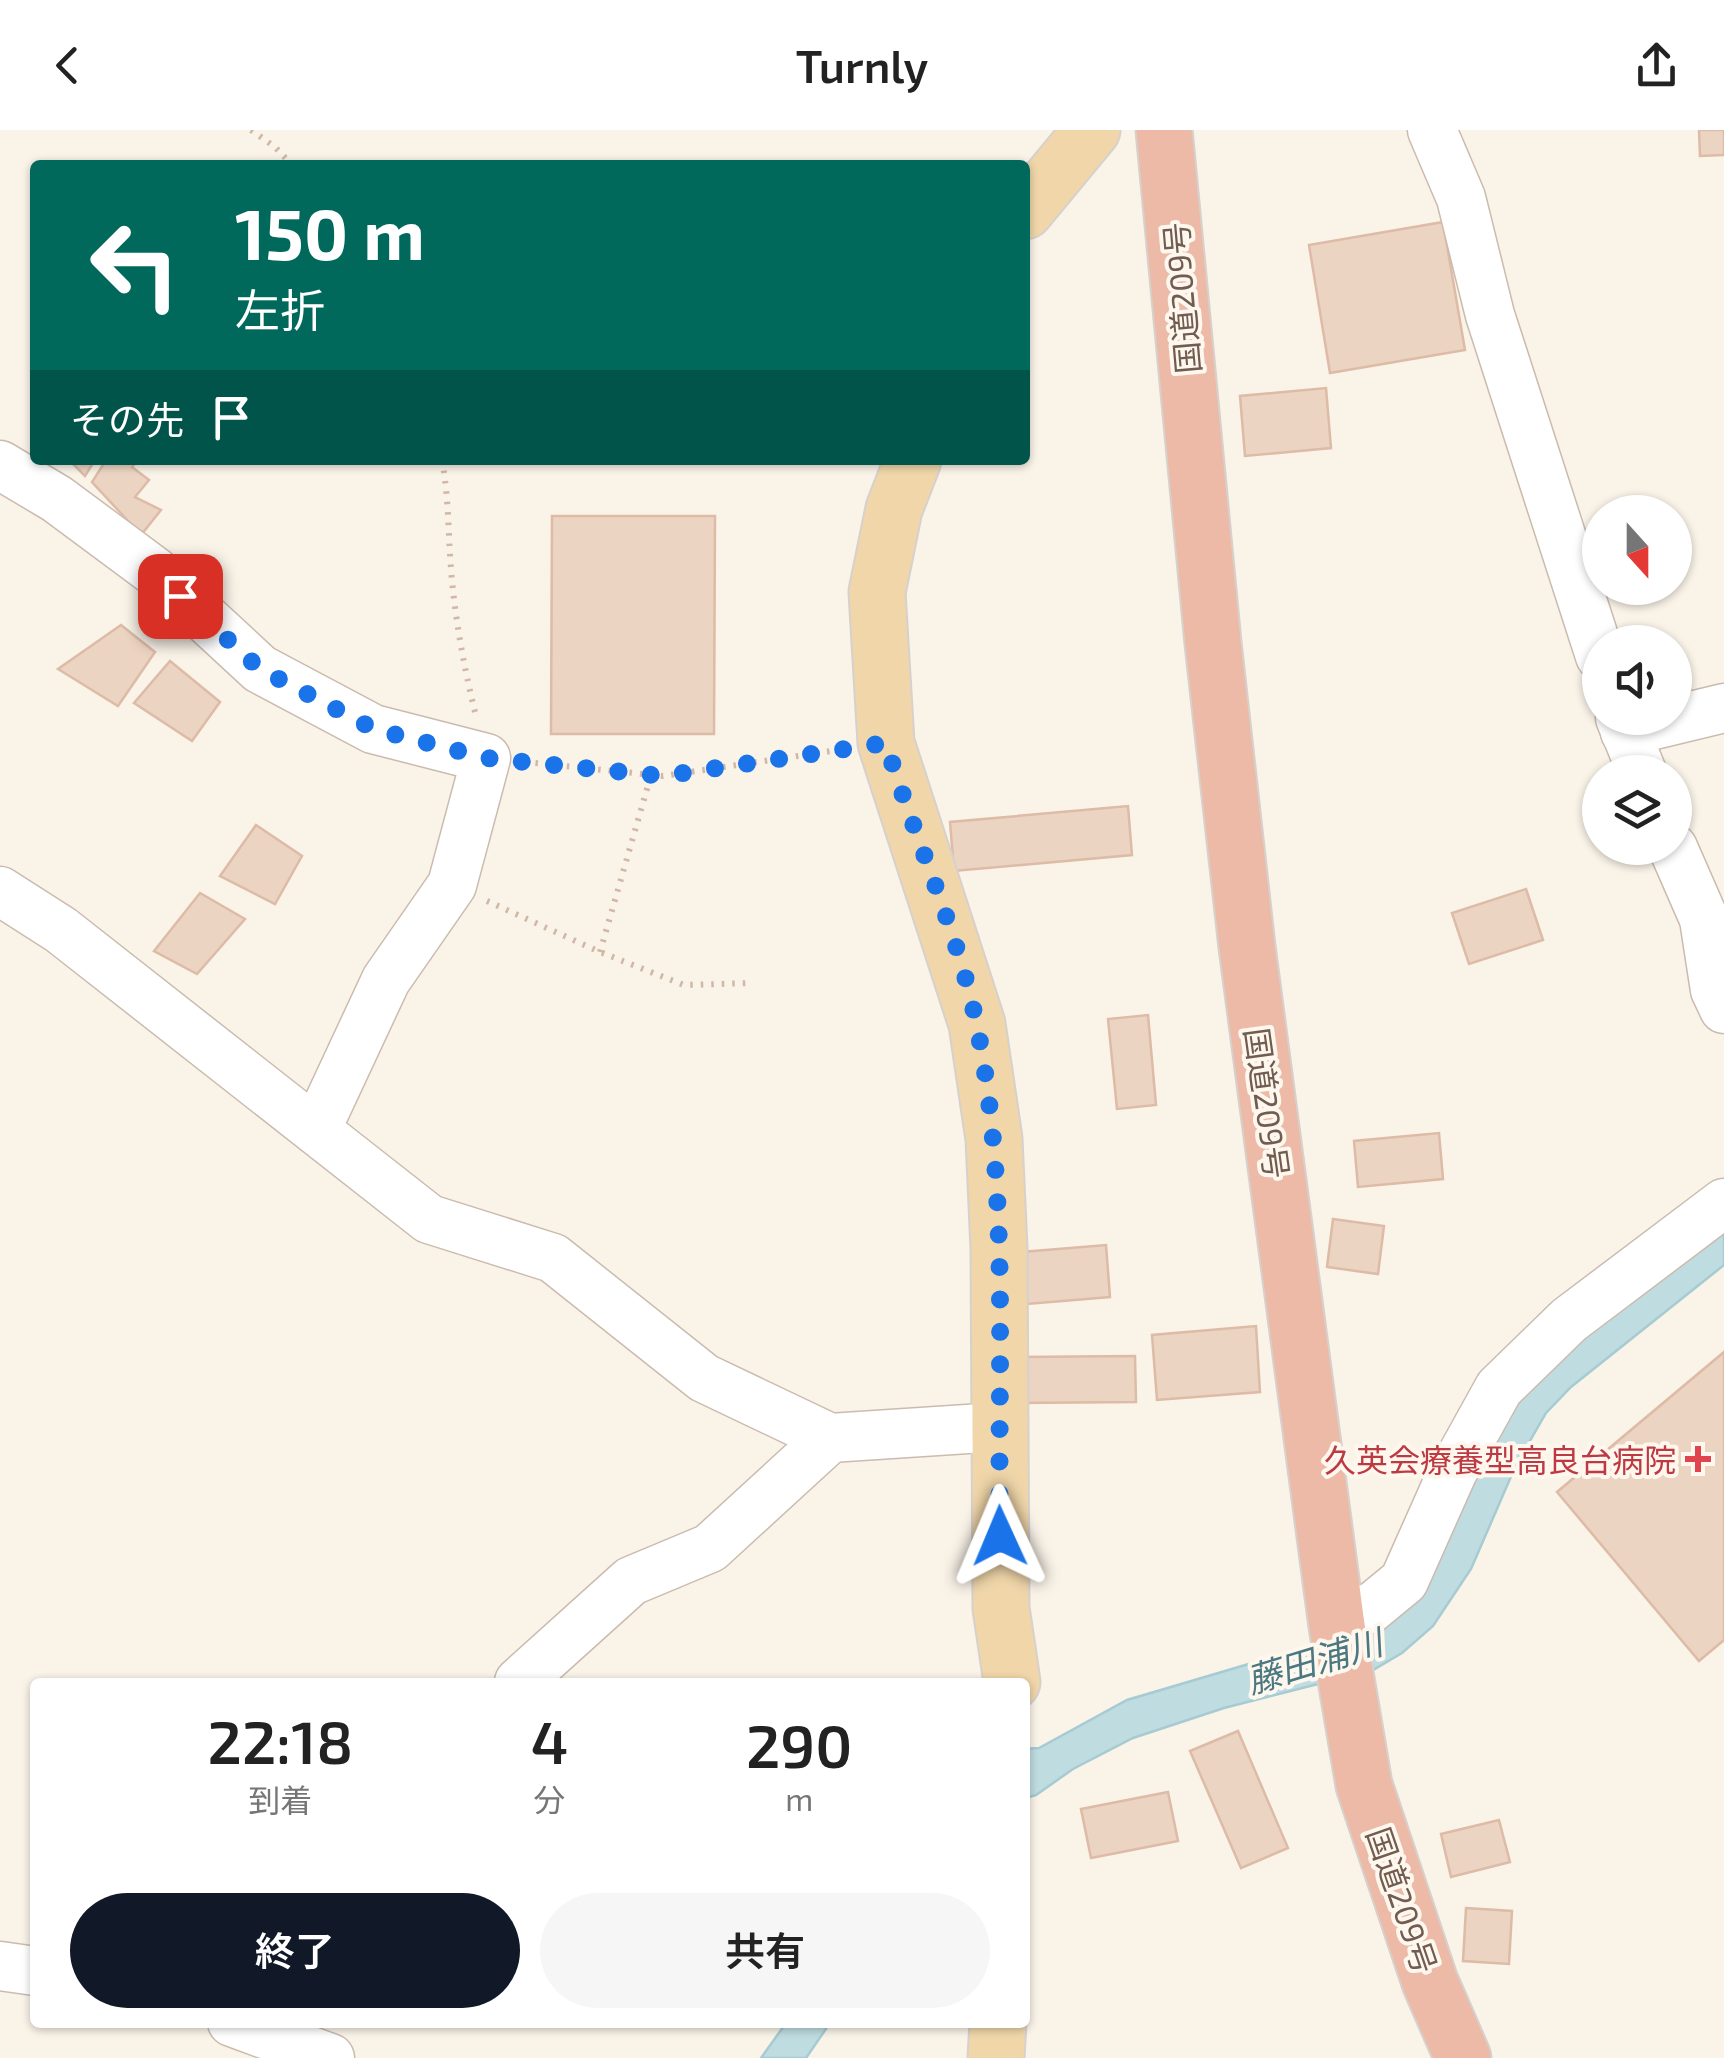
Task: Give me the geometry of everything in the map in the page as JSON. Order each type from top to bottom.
[{"type":"highway","name":"国道209号","points":[[1164,130],[1213,643],[1247,947],[1336,1618],[1364,1785],[1430,1982],[1463,2058]]},
{"type":"main road","points":[[1030,205],[1092,130]]},
{"type":"main road","points":[[911,465],[894,509],[877,592],[886,743],[976,1024],[994,1139],[999,1249],[1001,1608],[1011,1678]]},
{"type":"main road","points":[[996,2058],[998,2028]]},
{"type":"street","points":[[1432,130],[1461,198],[1490,315],[1590,625]]},
{"type":"street","points":[[0,465],[57,498],[154,571],[260,669],[374,729],[486,758],[452,885],[386,980],[316,1130]]},
{"type":"street","points":[[1629,741],[1724,708]]},
{"type":"street","points":[[1680,865],[1704,920],[1715,990],[1724,1009]]},
{"type":"street","points":[[0,892],[62,930],[429,1219],[553,1258],[704,1378],[830,1438],[998,1427]]},
{"type":"street","points":[[1336,1618],[1370,1609],[1404,1580],[1452,1470],[1499,1388],[1569,1320],[1724,1203]]},
{"type":"street","points":[[522,1678],[630,1581],[710,1548],[830,1438]]},
{"type":"street","points":[[0,1966],[30,1970]]},
{"type":"street","points":[[248,2028],[330,2058]]},
{"type":"path","points":[[251,130],[287,160]]},
{"type":"path","points":[[443,465],[463,664],[486,758],[663,776],[886,743]]},
{"type":"path","points":[[600,952],[651,775]]},
{"type":"path","points":[[452,885],[684,986],[754,983]]},
{"type":"water","name":"藤田浦川","points":[[1724,1221],[1724,1265],[1571,1387],[1546,1413],[1516,1465],[1471,1569],[1433,1626],[1402,1653],[1373,1670],[1224,1708],[1133,1738],[1030,1797],[1030,1749],[1039,1748],[1127,1700],[1364,1630],[1528,1380]]},
{"type":"water","points":[[782,2028],[827,2028],[806,2058],[761,2058]]},
{"type":"building","points":[[1699,130],[1724,130],[1724,155],[1700,156]]},
{"type":"building","points":[[1443,222],[1465,350],[1330,373],[1309,245]]},
{"type":"building","points":[[1326,388],[1331,448],[1245,456],[1240,396]]},
{"type":"building","points":[[74,465],[92,465],[85,476]]},
{"type":"building","points":[[103,465],[134,465],[149,480],[135,497],[161,510],[141,535],[92,482]]},
{"type":"building","points":[[552,516],[715,516],[714,734],[551,734]]},
{"type":"building","points":[[121,625],[155,652],[118,706],[58,669]]},
{"type":"building","points":[[170,661],[220,702],[192,741],[134,703]]},
{"type":"building","points":[[1128,806],[1132,855],[954,871],[950,822]]},
{"type":"building","points":[[256,825],[302,856],[275,904],[220,876]]},
{"type":"building","points":[[1526,889],[1543,940],[1469,964],[1452,913]]},
{"type":"building","points":[[200,893],[245,919],[197,974],[154,951]]},
{"type":"building","points":[[1148,1015],[1156,1105],[1117,1109],[1108,1019]]},
{"type":"building","points":[[1439,1133],[1443,1179],[1358,1187],[1354,1141]]},
{"type":"building","points":[[1333,1219],[1384,1226],[1378,1274],[1327,1267]]},
{"type":"building","points":[[1106,1245],[1110,1297],[1027,1304],[1022,1252]]},
{"type":"building","points":[[1256,1326],[1260,1392],[1157,1400],[1152,1335]]},
{"type":"building","points":[[1724,1352],[1724,1640],[1699,1661],[1557,1492]]},
{"type":"building","points":[[1135,1356],[1136,1402],[1018,1403],[1018,1357]]},
{"type":"building","points":[[1238,1731],[1288,1848],[1241,1868],[1190,1751]]},
{"type":"building","points":[[1168,1792],[1178,1841],[1091,1858],[1081,1809]]},
{"type":"building","points":[[1499,1820],[1510,1862],[1451,1877],[1441,1834]]},
{"type":"building","points":[[1466,1908],[1512,1911],[1509,1964],[1463,1961]]},
{"type":"place","name":"久英会療養型高良台病院","points":[[1698,1459]]},
{"type":"route","points":[[180,596],[260,669],[374,729],[486,758],[663,776],[886,743],[976,1024],[994,1139],[999,1249],[1000,1536]]}]
